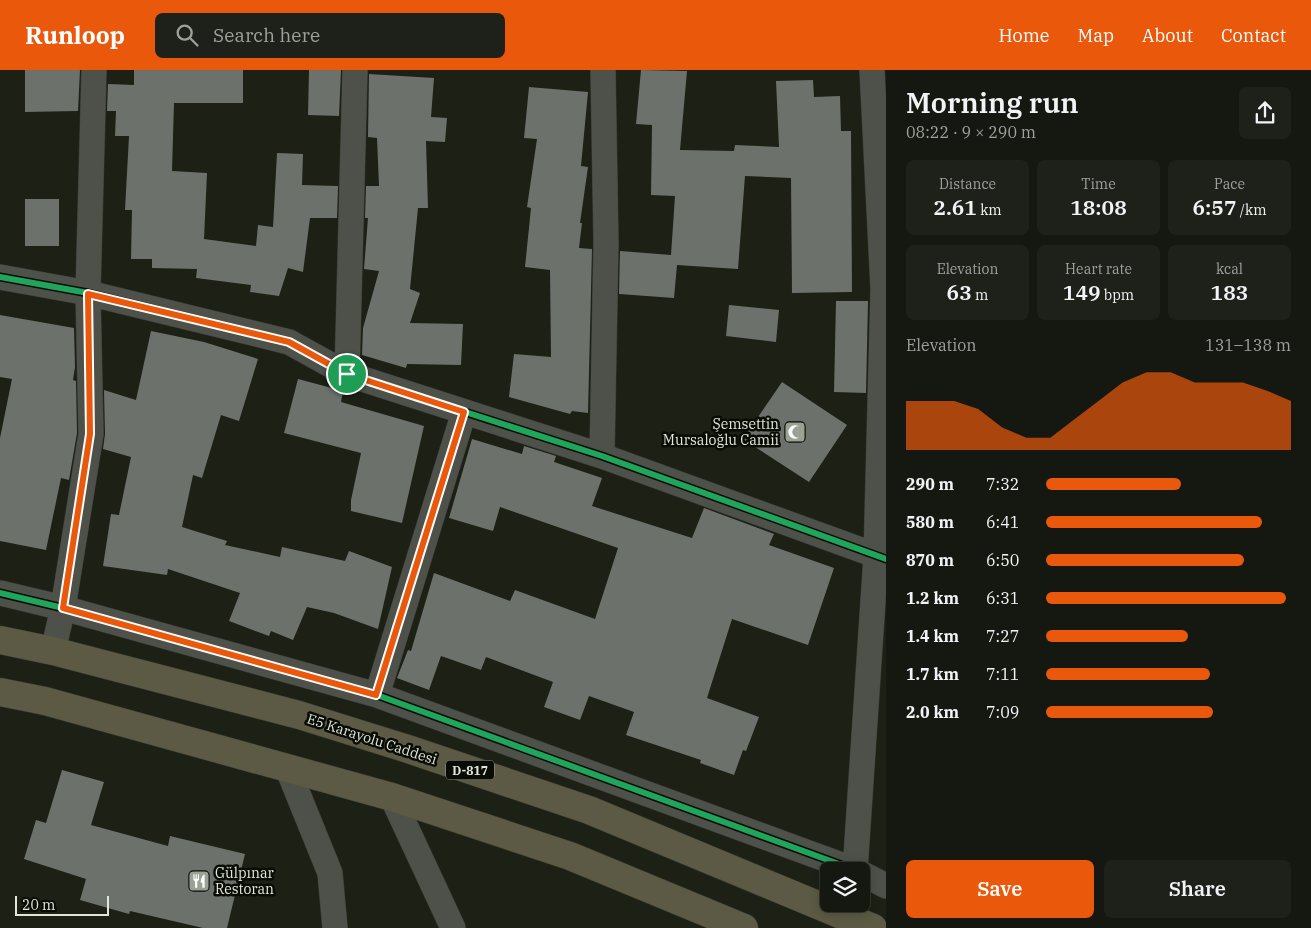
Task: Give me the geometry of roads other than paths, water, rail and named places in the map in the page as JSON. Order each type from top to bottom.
[{"type":"highway","name":"E5 Karayolu Caddesi","points":[[0,640],[53,651],[299,715],[590,810],[859,917]]},
{"type":"highway","points":[[0,692],[45,701],[392,796],[570,856],[744,928]]},
{"type":"street","points":[[53,651],[63,608],[90,434],[88,294],[94,70]]},
{"type":"street","points":[[347,374],[356,70]]},
{"type":"street","points":[[602,456],[606,242],[604,70]]},
{"type":"street","points":[[858,862],[881,558],[885,290],[872,70]]},
{"type":"street","points":[[0,277],[88,294],[289,342],[347,374],[602,456],[881,558]]},
{"type":"street","points":[[376,695],[464,412]]},
{"type":"street","points":[[0,593],[63,608],[376,695],[832,862]]},
{"type":"street","points":[[287,767],[330,873],[335,928]]},
{"type":"street","points":[[392,796],[453,928]]},
{"type":"street","points":[[870,878],[886,886]]},
{"type":"place","name":"Şemsettin Mursaloğlu Camii","points":[[795,432]]},
{"type":"place","name":"Gülpınar Restoran","points":[[199,881]]}]
